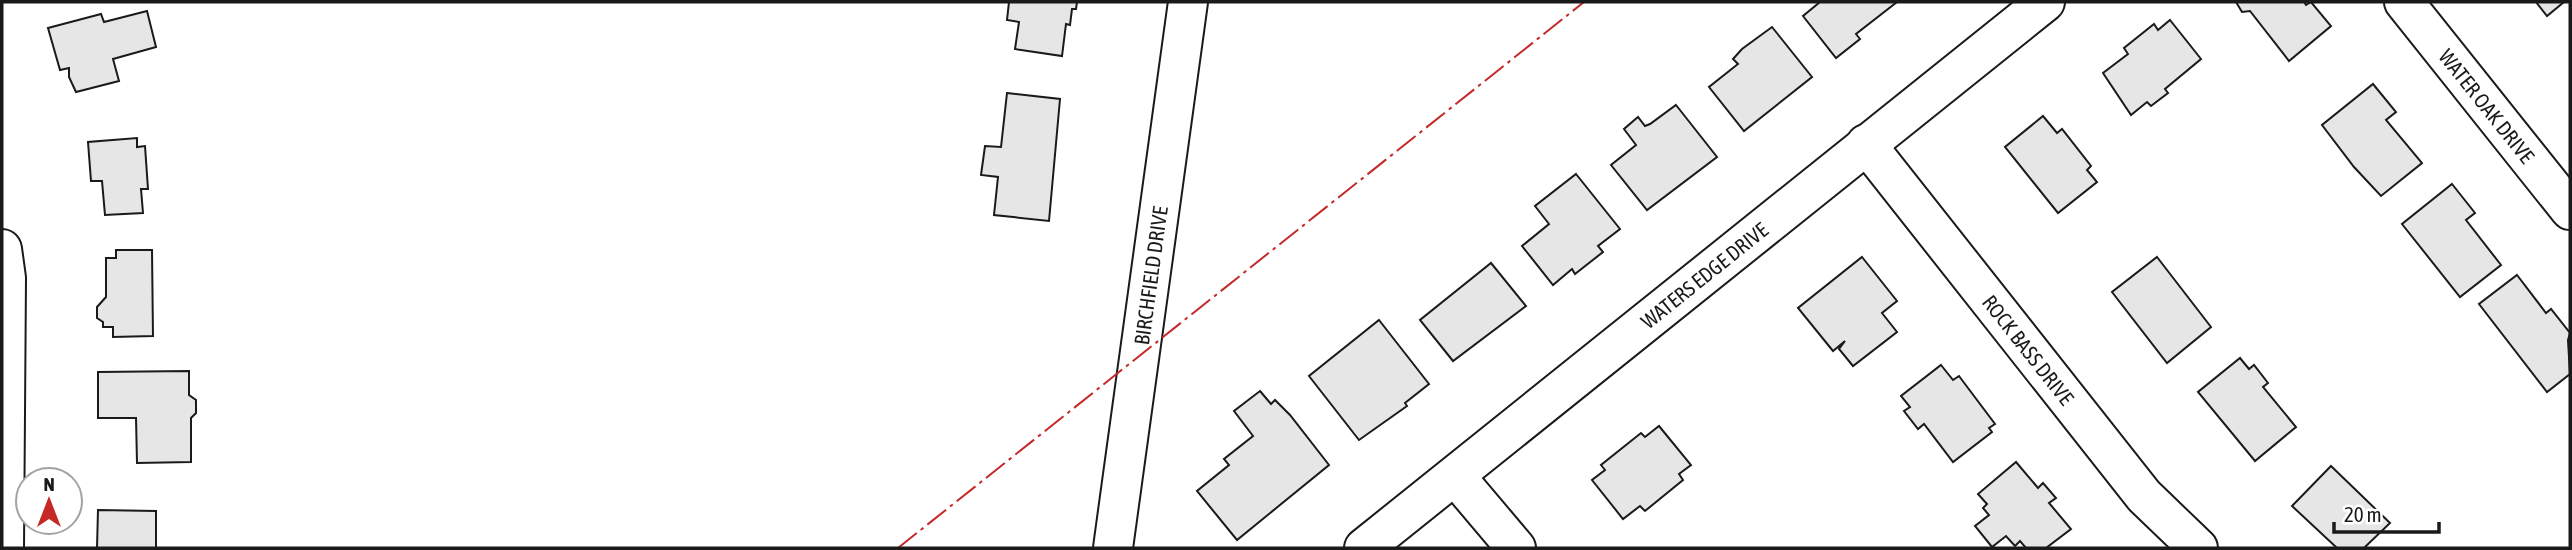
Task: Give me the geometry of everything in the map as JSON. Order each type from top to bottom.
[{"type":"street","name":"BIRCHFIELD DRIVE","points":[[1113,548],[1188,2]]},
{"type":"street","name":"WATERS EDGE DRIVE","points":[[1364,548],[1456,477],[2045,2]]},
{"type":"street","name":"WATER OAK DRIVE","points":[[2404,2],[2570,210]]},
{"type":"street","name":"ROCK BASS DRIVE","points":[[1866,144],[2144,496],[2198,548]]},
{"type":"street","points":[[2,249],[6,278],[4,548]]},
{"type":"street","points":[[1456,477],[1516,548]]},
{"type":"building","points":[[1009,2],[1077,2],[1076,9],[1072,9],[1070,25],[1066,24],[1062,56],[1015,49],[1019,22],[1007,20]]},
{"type":"building","points":[[1820,2],[1897,2],[1856,34],[1860,39],[1836,58],[1803,16]]},
{"type":"building","points":[[2236,2],[2304,2],[2306,5],[2311,2],[2331,26],[2289,61],[2250,11],[2242,12]]},
{"type":"building","points":[[2536,2],[2564,2],[2547,16]]},
{"type":"building","points":[[147,11],[156,47],[113,59],[119,81],[76,92],[69,77],[69,68],[60,70],[48,28],[101,14],[104,22]]},
{"type":"building","points":[[2170,20],[2201,59],[2165,89],[2168,93],[2151,106],[2147,102],[2131,115],[2103,73],[2128,54],[2124,48],[2154,24],[2158,30]]},
{"type":"building","points":[[1772,27],[1812,77],[1744,131],[1709,87],[1738,64],[1733,59],[1742,49]]},
{"type":"building","points":[[2373,84],[2396,112],[2386,120],[2422,163],[2381,196],[2354,167],[2322,125]]},
{"type":"building","points":[[1007,93],[1060,99],[1049,221],[994,215],[998,177],[981,175],[985,146],[1001,147]]},
{"type":"building","points":[[1676,105],[1717,157],[1647,210],[1611,165],[1636,145],[1624,129],[1638,117],[1645,126],[1650,124]]},
{"type":"building","points":[[2043,116],[2057,133],[2062,129],[2091,166],[2087,170],[2097,182],[2058,213],[2005,147]]},
{"type":"building","points":[[137,138],[137,147],[145,146],[148,189],[141,189],[143,213],[105,215],[102,181],[91,181],[88,142]]},
{"type":"building","points":[[1576,174],[1620,229],[1598,246],[1603,252],[1575,274],[1572,269],[1553,285],[1522,246],[1549,224],[1535,206]]},
{"type":"building","points":[[2452,184],[2475,213],[2466,220],[2501,265],[2460,297],[2402,224]]},
{"type":"building","points":[[116,250],[152,250],[153,336],[113,337],[113,327],[103,327],[103,322],[97,318],[97,307],[106,297],[106,258],[116,258]]},
{"type":"building","points":[[1862,257],[1897,301],[1882,313],[1897,332],[1853,366],[1839,349],[1845,341],[1833,351],[1798,308]]},
{"type":"building","points":[[2157,257],[2211,327],[2167,363],[2112,292]]},
{"type":"building","points":[[1491,263],[1526,306],[1453,361],[1420,320]]},
{"type":"building","points":[[2517,275],[2546,313],[2551,309],[2570,333],[2570,374],[2547,392],[2479,304]]},
{"type":"building","points":[[1379,320],[1429,384],[1405,403],[1407,406],[1359,440],[1309,376]]},
{"type":"building","points":[[2240,358],[2249,369],[2254,365],[2268,383],[2263,387],[2296,427],[2255,461],[2198,392]]},
{"type":"building","points":[[1941,365],[1953,380],[1959,376],[1995,424],[1989,428],[1992,432],[1953,462],[1924,424],[1918,429],[1904,411],[1910,407],[1901,396]]},
{"type":"building","points":[[189,371],[189,395],[196,400],[196,413],[191,418],[191,462],[137,463],[136,418],[98,418],[98,372]]},
{"type":"building","points":[[1260,391],[1271,404],[1275,400],[1290,415],[1329,465],[1237,540],[1197,491],[1229,465],[1224,459],[1253,436],[1234,411]]},
{"type":"building","points":[[1659,426],[1691,465],[1679,474],[1683,480],[1645,511],[1640,506],[1623,519],[1592,480],[1605,470],[1601,465],[1641,433],[1645,437]]},
{"type":"building","points":[[2016,462],[2038,488],[2043,483],[2056,498],[2049,503],[2071,529],[2046,548],[2026,548],[2020,541],[2015,546],[2006,536],[1992,547],[1975,526],[1989,515],[1983,508],[1987,504],[1978,494]]},
{"type":"building","points":[[2331,466],[2390,523],[2364,548],[2337,548],[2292,506]]},
{"type":"building","points":[[98,510],[156,511],[156,548],[97,548]]},
{"type":"power","points":[[898,548],[1584,2]]}]
